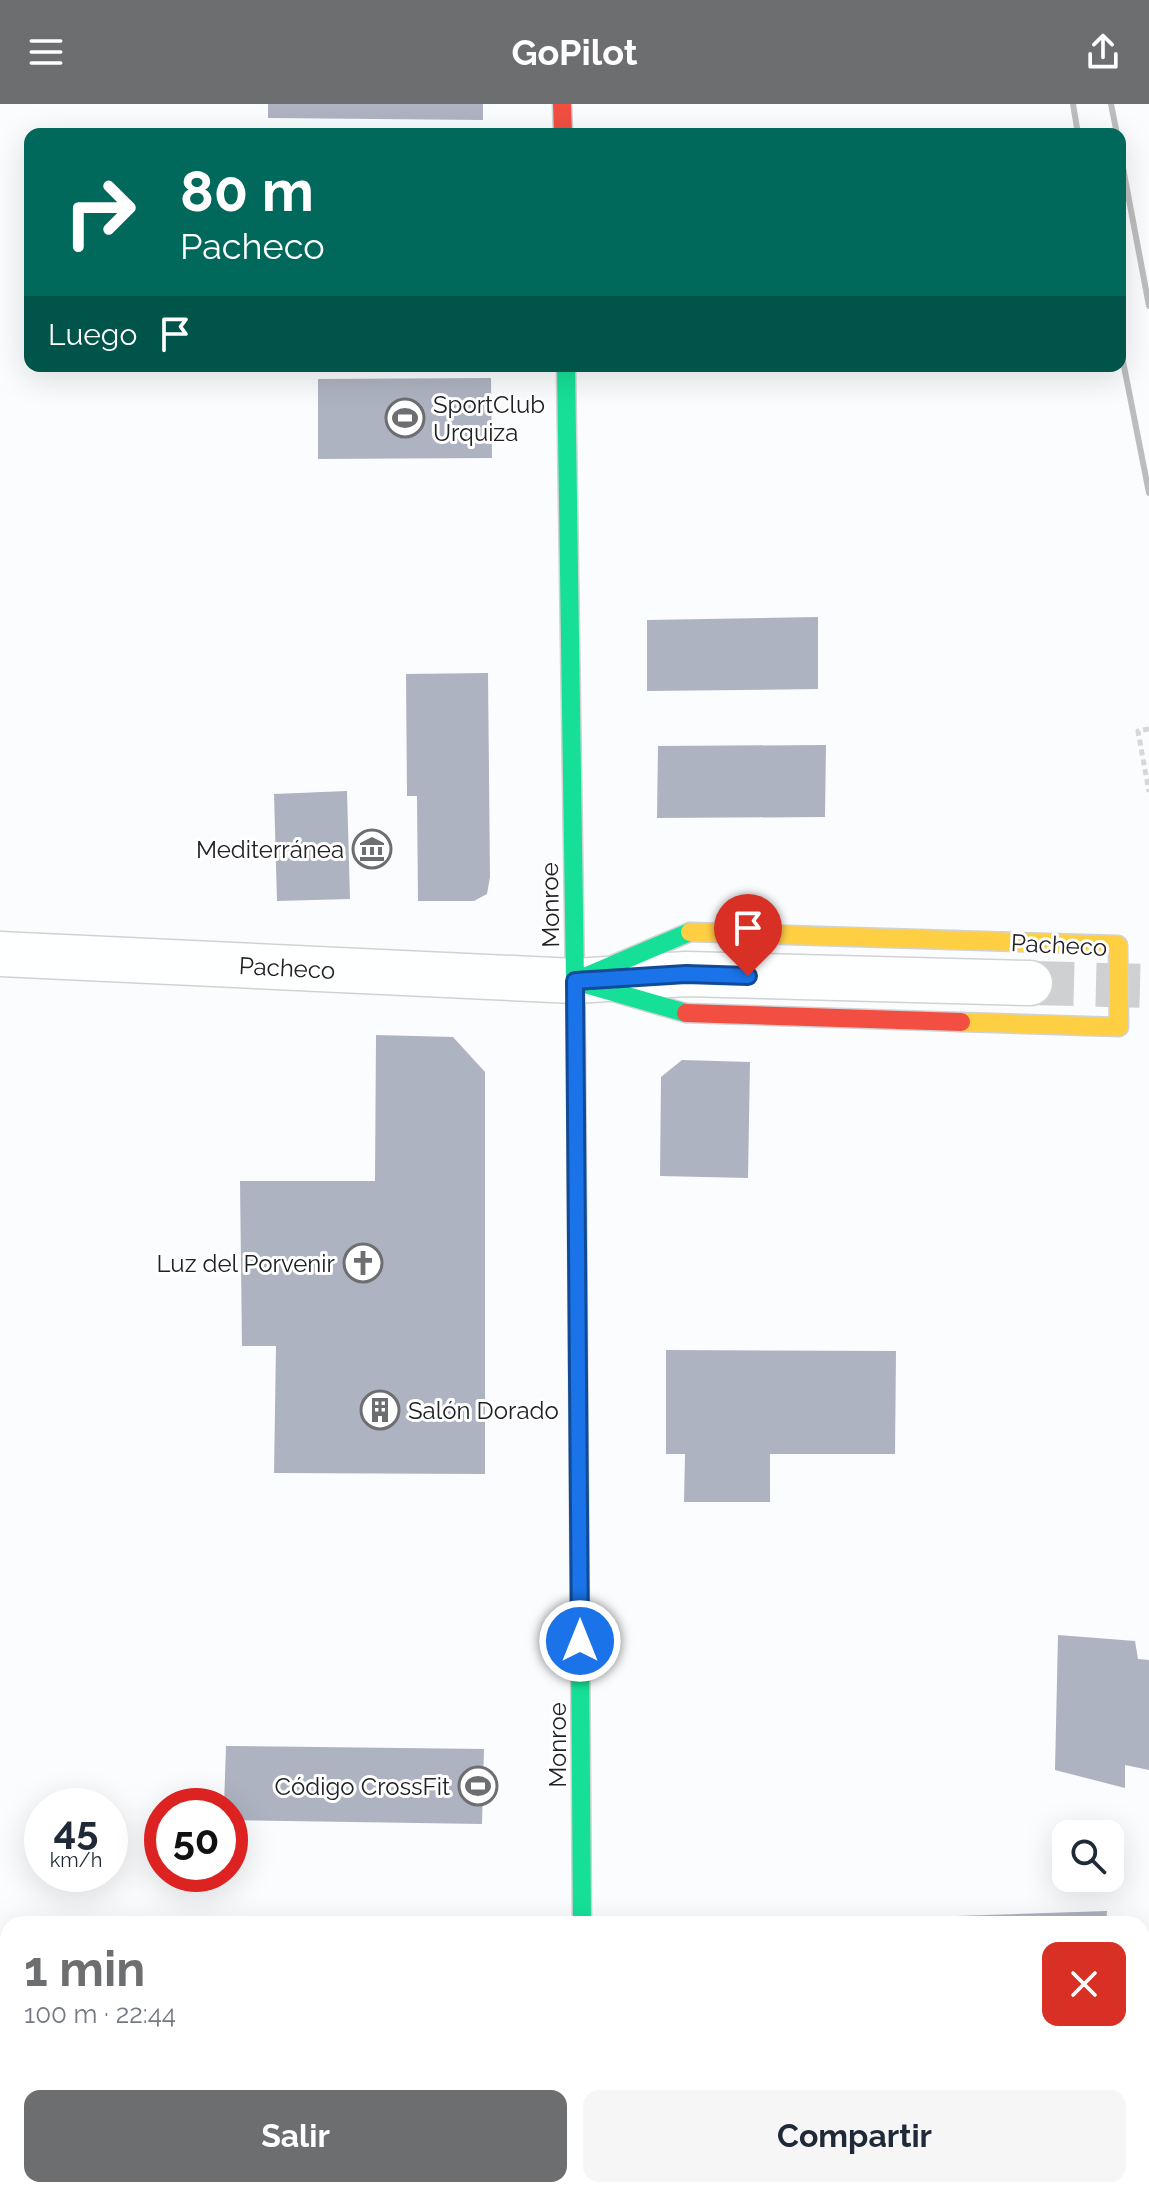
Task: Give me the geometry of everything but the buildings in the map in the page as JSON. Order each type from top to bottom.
[{"type":"main road","points":[[562,104],[563,128]]},
{"type":"main road","name":"Monroe","points":[[566,372],[575,981],[582,1916]]},
{"type":"main road","name":"Pacheco","points":[[690,932],[1118,945],[1119,1027],[690,1014],[575,981],[690,932]]},
{"type":"street","name":"Pacheco","points":[[0,954],[575,981],[686,974],[1030,983]]},
{"type":"path","points":[[1149,729],[1138,731],[1149,792]]},
{"type":"tunnel","points":[[1030,983],[1149,986]]},
{"type":"railway","points":[[1073,104],[1077,128]]},
{"type":"railway","points":[[1111,104],[1116,128]]},
{"type":"railway","points":[[1126,184],[1149,306]]},
{"type":"railway","points":[[1125,372],[1149,493]]},
{"type":"traffic: fast","points":[[566,372],[576,1050]]},
{"type":"traffic: fast","points":[[686,1013],[575,981],[690,932]]},
{"type":"traffic: fast","points":[[578,1360],[582,1916]]},
{"type":"traffic: slow","points":[[690,932],[1118,945],[1119,1027],[961,1022]]},
{"type":"traffic: slow","points":[[576,1050],[578,1360]]},
{"type":"traffic: jam","points":[[562,104],[563,128]]},
{"type":"traffic: jam","points":[[686,1013],[961,1022]]},
{"type":"place","name":"SportClub Urquiza","points":[[405,418]]},
{"type":"place","name":"Mediterránea","points":[[372,849]]},
{"type":"place","name":"Luz del Porvenir","points":[[363,1263]]},
{"type":"place","name":"Salón Dorado","points":[[380,1410]]},
{"type":"place","name":"Código CrossFit","points":[[478,1786]]},
{"type":"route","points":[[580,1641],[575,981],[686,974],[748,976]]}]
